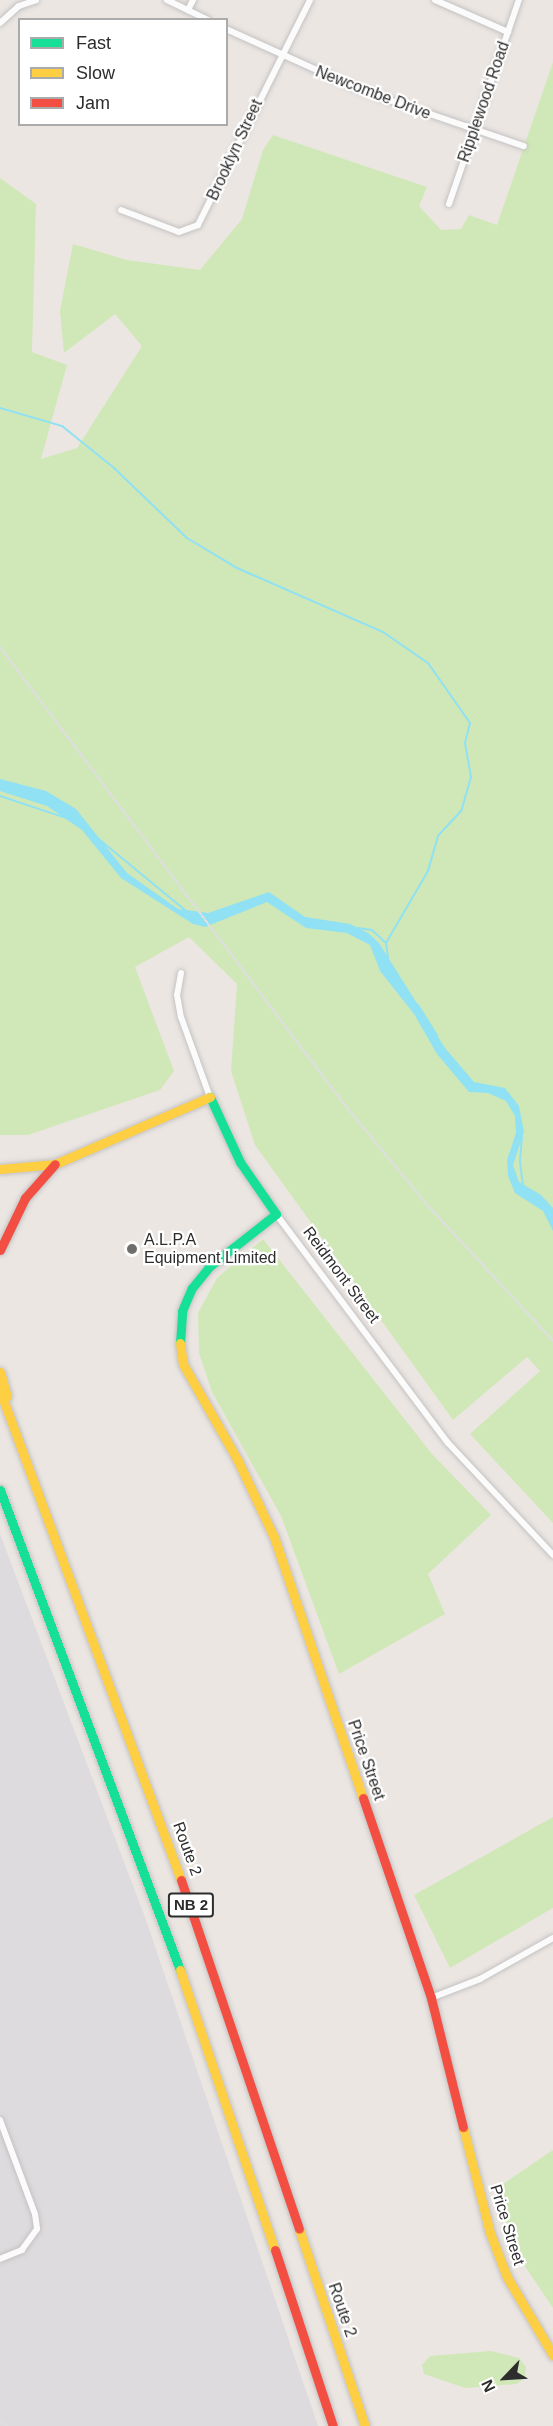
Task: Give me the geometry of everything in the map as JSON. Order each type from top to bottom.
[{"type":"main road","points":[[0,1168],[16,1170],[54,1164],[210,1097]]},
{"type":"main road","name":"Reidmont Street","points":[[210,1097],[240,1162],[276,1214]]},
{"type":"main road","points":[[0,1250],[25,1198],[54,1164]]},
{"type":"main road","name":"Price Street","points":[[276,1214],[210,1266],[192,1288],[181,1319],[183,1364],[238,1461],[274,1537],[431,1998],[490,2233],[507,2277],[553,2355]]},
{"type":"main road","points":[[0,1372],[24,1452]]},
{"type":"main road","name":"Route 2","points":[[0,1391],[187,1895],[365,2426]]},
{"type":"main road","name":"NB 2","points":[[0,1490],[198,2018],[333,2426]]},
{"type":"street","points":[[0,23],[19,6],[36,0]]},
{"type":"street","points":[[167,0],[204,18]]},
{"type":"street","points":[[188,10],[193,0]]},
{"type":"street","name":"Brooklyn Street","points":[[121,210],[179,232],[198,225],[280,54],[310,0]]},
{"type":"street","points":[[435,0],[508,32]]},
{"type":"street","name":"Ripplewood Road","points":[[449,204],[519,0]]},
{"type":"street","name":"Newcombe Drive","points":[[228,29],[373,95],[524,146]]},
{"type":"street","name":"Reidmont Street","points":[[182,973],[177,995],[181,1017],[210,1097]]},
{"type":"street","name":"Reidmont Street","points":[[276,1214],[448,1443],[553,1555]]},
{"type":"street","points":[[431,1998],[480,1979],[553,1938]]},
{"type":"street","points":[[0,2121],[35,2214],[37,2229],[22,2250],[0,2259]]},
{"type":"shaded area","points":[[0,1534],[146,1920],[318,2426],[0,2426]]},
{"type":"green space","points":[[553,62],[553,1523],[470,1434],[540,1371],[527,1357],[453,1420],[255,1145],[231,1071],[237,984],[189,937],[135,967],[174,1071],[160,1090],[28,1135],[0,1135],[0,178],[36,204],[32,352],[67,365],[41,459],[77,448],[142,346],[115,314],[64,353],[60,311],[73,244],[127,260],[200,270],[242,219],[263,150],[273,135],[427,187],[419,206],[441,230],[461,229],[469,215],[497,225]]},
{"type":"green space","points":[[263,1239],[432,1454],[491,1515],[428,1574],[445,1614],[339,1674],[281,1516],[212,1392],[199,1353],[198,1313],[217,1278]]},
{"type":"green space","points":[[553,1817],[553,1908],[450,1968],[414,1895]]},
{"type":"green space","points":[[553,2150],[553,2308],[514,2250],[497,2188]]},
{"type":"green space","points":[[491,2351],[519,2358],[526,2367],[525,2377],[517,2384],[465,2388],[424,2374],[422,2365],[430,2356]]},
{"type":"water","points":[[0,779],[46,791],[76,809],[127,873],[178,909],[208,913],[269,892],[305,917],[350,924],[368,933],[379,943],[445,1048],[474,1082],[505,1088],[519,1106],[524,1132],[513,1165],[519,1182],[541,1195],[553,1208],[553,1231],[543,1211],[515,1193],[508,1176],[507,1160],[516,1133],[515,1116],[506,1101],[488,1093],[469,1092],[437,1054],[414,1014],[380,971],[370,945],[347,933],[306,928],[267,902],[205,927],[193,924],[121,878],[82,830],[47,806],[0,791]]},
{"type":"waterway","points":[[0,408],[62,426],[114,468],[187,538],[237,568],[383,632],[428,663],[470,723],[465,743],[471,777],[461,811],[438,836],[428,871],[386,943]]},
{"type":"waterway","points":[[0,796],[66,818]]},
{"type":"waterway","points":[[100,840],[186,911]]},
{"type":"waterway","points":[[358,928],[372,930],[386,943]]},
{"type":"waterway","points":[[386,943],[388,958]]},
{"type":"waterway","points":[[418,1005],[437,1035]]},
{"type":"waterway","points":[[522,1137],[520,1162],[523,1185]]},
{"type":"railway","points":[[0,647],[343,1103],[430,1208],[553,1341]]},
{"type":"railway","points":[[0,2421],[8,2426]]},
{"type":"traffic: fast","points":[[180,1343],[182,1311],[192,1288],[210,1266],[276,1214],[240,1162],[210,1097]]},
{"type":"traffic: fast","points":[[0,1490],[180,1970]]},
{"type":"traffic: slow","points":[[0,1169],[55,1164],[210,1097]]},
{"type":"traffic: slow","points":[[180,1343],[183,1364],[238,1461],[274,1537],[363,1798]]},
{"type":"traffic: slow","points":[[0,1372],[7,1396]]},
{"type":"traffic: slow","points":[[0,1391],[181,1880]]},
{"type":"traffic: slow","points":[[180,1970],[275,2250]]},
{"type":"traffic: slow","points":[[463,2127],[490,2233],[507,2277],[553,2355]]},
{"type":"traffic: slow","points":[[299,2229],[365,2426]]},
{"type":"traffic: jam","points":[[0,1250],[25,1198],[55,1164]]},
{"type":"traffic: jam","points":[[363,1798],[431,1998],[463,2127]]},
{"type":"traffic: jam","points":[[181,1880],[299,2229]]},
{"type":"traffic: jam","points":[[275,2250],[333,2426]]},
{"type":"place","name":"A.L.P.A Equipment Limited","points":[[132,1249]]}]
